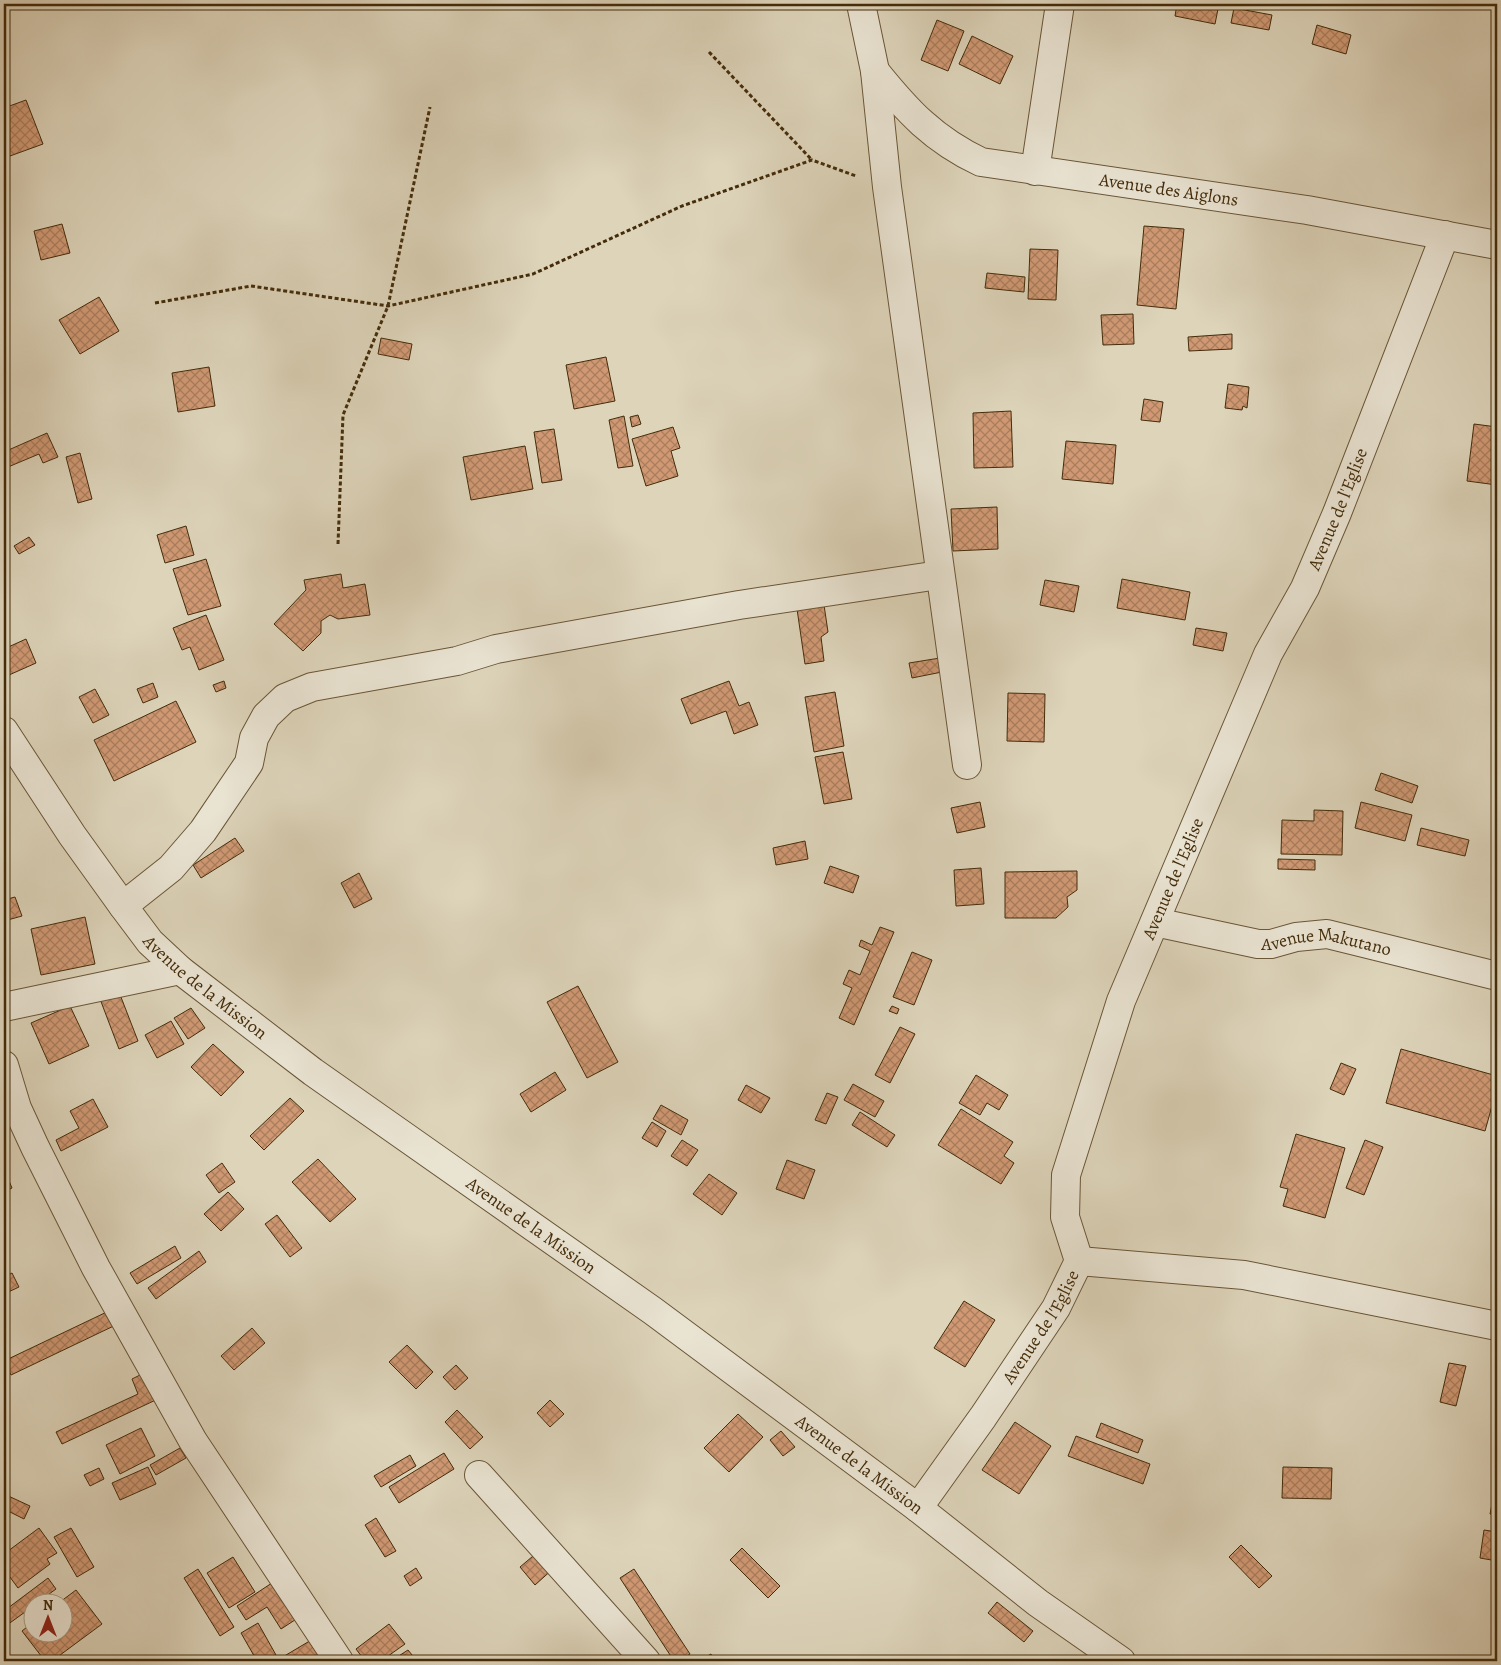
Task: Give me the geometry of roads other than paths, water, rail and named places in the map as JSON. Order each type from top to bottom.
[{"type":"street","points":[[861,4],[875,71],[887,187],[966,765]]},
{"type":"street","points":[[1035,170],[1060,4]]},
{"type":"street","name":"Avenue des Aiglons","points":[[875,71],[906,109],[930,132],[956,151],[982,162],[1307,210],[1497,245]]},
{"type":"street","name":"Avenue de l'Eglise","points":[[918,1508],[984,1418],[1056,1308],[1079,1261],[1065,1217],[1066,1175],[1121,1001],[1268,654],[1305,588],[1445,235]]},
{"type":"street","points":[[123,906],[171,868],[203,832],[249,763],[254,738],[266,716],[285,698],[312,687],[457,661],[496,649],[739,605],[939,575]]},
{"type":"street","name":"Avenue de la Mission","points":[[4,731],[72,835],[123,906],[150,942],[180,970],[313,1072],[653,1311],[918,1508],[1038,1603],[1122,1661]]},
{"type":"street","name":"Avenue Makutano","points":[[1155,922],[1258,944],[1271,944],[1296,937],[1327,934],[1497,976]]},
{"type":"street","points":[[4,1007],[180,970]]},
{"type":"street","points":[[4,1065],[17,1108],[96,1268],[188,1432],[338,1661]]},
{"type":"street","points":[[1079,1261],[1244,1275],[1497,1326]]},
{"type":"street","points":[[479,1475],[646,1661]]}]
